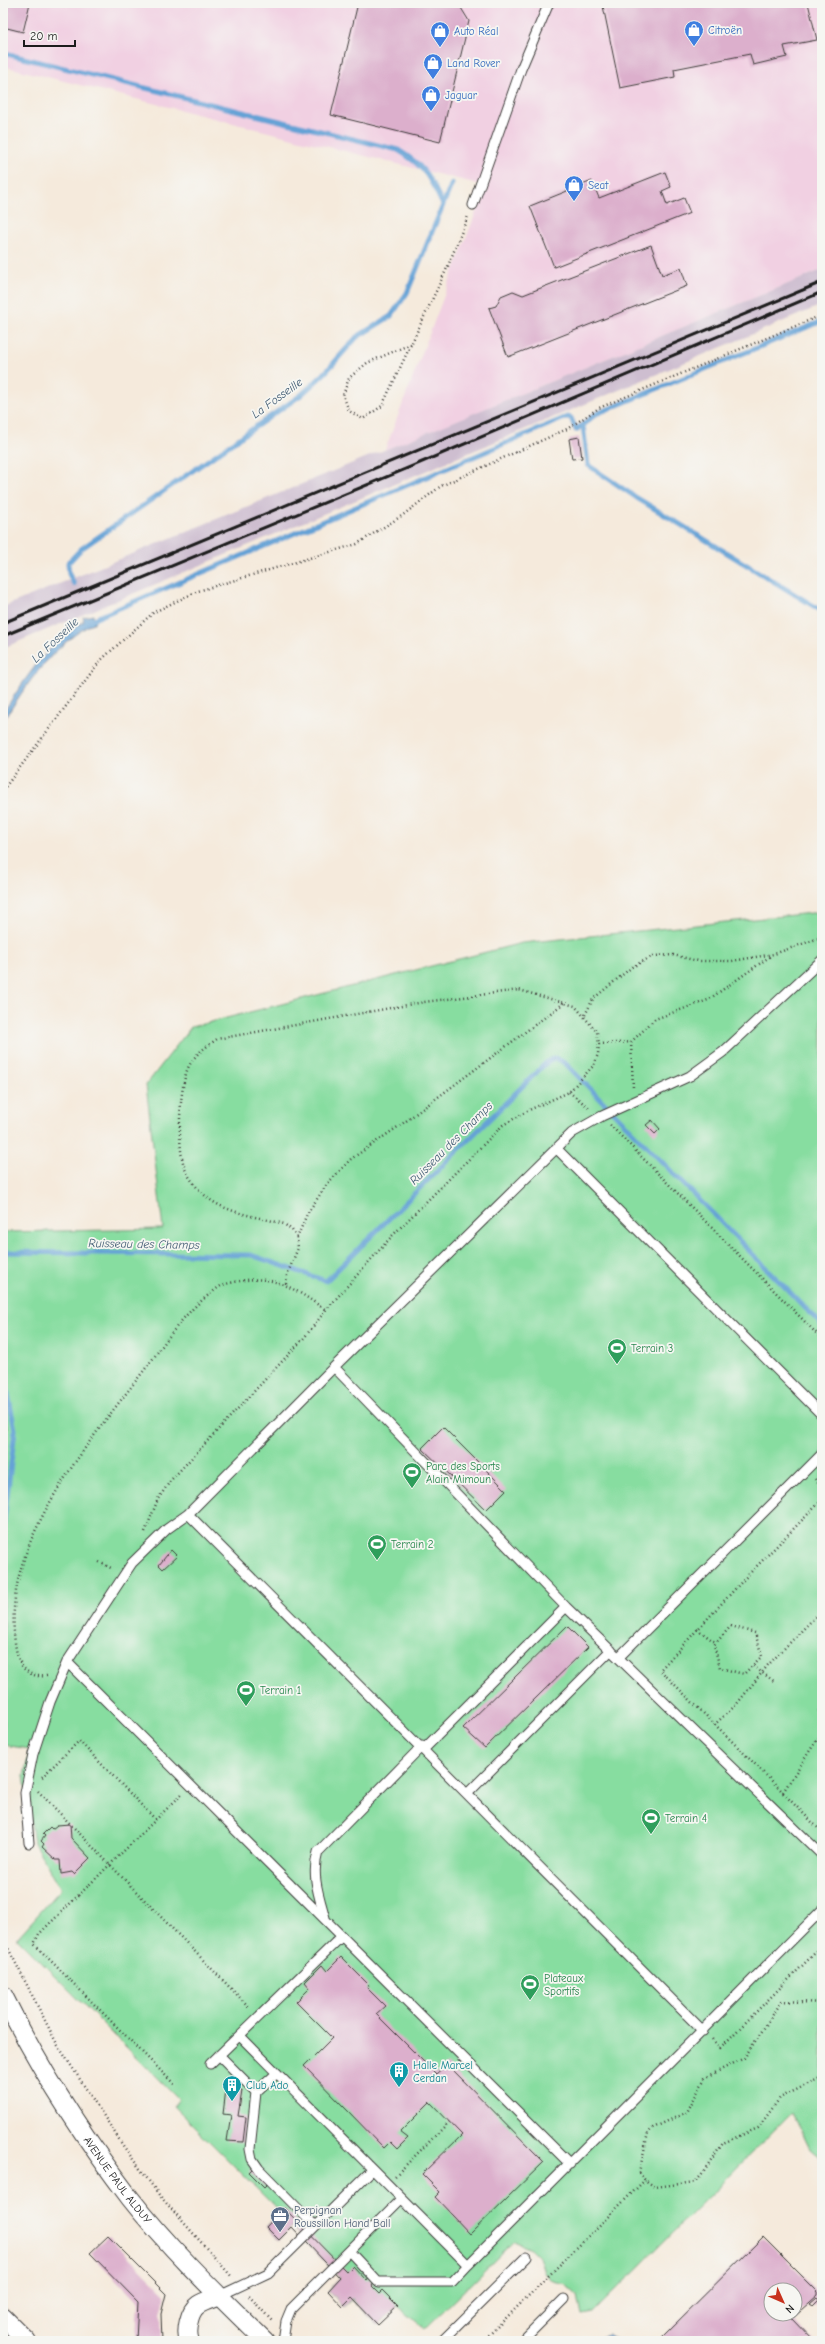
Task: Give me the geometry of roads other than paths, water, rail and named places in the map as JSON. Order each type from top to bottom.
[{"type":"street","name":"AVENUE PAUL ALDUY","points":[[3,1996],[74,2119],[130,2198],[184,2260],[265,2341]]},
{"type":"street","points":[[189,2341],[186,2335],[190,2319],[196,2306],[219,2296]]},
{"type":"street","points":[[3,2317],[27,2341]]},
{"type":"lane","points":[[473,205],[521,70],[549,3]]},
{"type":"lane","points":[[29,1843],[25,1793],[33,1754],[50,1702],[66,1662],[132,1563],[167,1529],[188,1514],[334,1367],[572,1133],[604,1115],[634,1103],[690,1076],[723,1052],[822,960]]},
{"type":"lane","points":[[556,1148],[822,1415]]},
{"type":"lane","points":[[334,1367],[566,1606],[822,1855]]},
{"type":"lane","points":[[619,1657],[822,1454]]},
{"type":"lane","points":[[188,1514],[468,1793],[703,2031]]},
{"type":"lane","points":[[325,1920],[315,1877],[315,1864],[318,1852],[566,1606]]},
{"type":"lane","points":[[468,1793],[612,1650]]},
{"type":"lane","points":[[66,1662],[570,2164]]},
{"type":"lane","points":[[349,2251],[378,2282],[452,2282],[822,1910]]},
{"type":"lane","points":[[210,2064],[342,1936]]},
{"type":"lane","points":[[240,2036],[468,2265]]},
{"type":"lane","points":[[219,2055],[256,2092]]},
{"type":"lane","points":[[277,2073],[256,2092],[250,2149],[252,2159],[259,2170],[315,2226]]},
{"type":"lane","points":[[219,2296],[268,2273],[372,2170]]},
{"type":"lane","points":[[283,2337],[291,2309],[401,2199]]},
{"type":"lane","points":[[442,2341],[527,2257]]},
{"type":"lane","points":[[522,2341],[564,2299]]},
{"type":"water","points":[[93,615],[95,622],[80,631],[54,653],[32,679],[3,722],[3,713],[38,662],[59,640],[84,621],[83,617]]},
{"type":"water","points":[[608,2335],[618,2341],[597,2341],[601,2337]]},
{"type":"waterway","points":[[3,53],[398,150],[415,162],[426,173],[443,205]]},
{"type":"waterway","name":"La Fosseille","points":[[74,584],[69,574],[68,563],[81,549],[301,395],[324,374],[357,337],[391,316],[407,293],[452,183]]},
{"type":"waterway","points":[[89,621],[567,417],[571,418],[576,430],[596,414],[822,321]]},
{"type":"waterway","points":[[583,425],[588,465],[637,498],[822,611]]},
{"type":"waterway","name":"Ruisseau des Champs","points":[[3,1252],[251,1255],[326,1281],[546,1063],[555,1058],[565,1063],[822,1325]]},
{"type":"waterway","name":"Ruisseau des Champs","points":[[3,1368],[15,1430],[3,1529]]},
{"type":"railway","points":[[3,623],[822,282]]},
{"type":"railway","points":[[3,636],[408,468],[822,292]]},
{"type":"place","name":"Citroën","points":[[694,47]]},
{"type":"place","name":"Auto Réal","points":[[440,48]]},
{"type":"place","name":"Land Rover","points":[[433,80]]},
{"type":"place","name":"Jaguar","points":[[431,112]]},
{"type":"place","name":"Seat","points":[[574,202]]},
{"type":"place","name":"Terrain 3","points":[[617,1365]]},
{"type":"place","name":"Parc des Sports Alain Mimoun","points":[[412,1489]]},
{"type":"place","name":"Terrain 2","points":[[377,1561]]},
{"type":"place","name":"Terrain 1","points":[[246,1707]]},
{"type":"place","name":"Terrain 4","points":[[651,1835]]},
{"type":"place","name":"Plateaux Sportifs","points":[[530,2001]]},
{"type":"place","name":"Halle Marcel Cerdan","points":[[399,2088]]},
{"type":"place","name":"Club Ado","points":[[232,2102]]},
{"type":"place","name":"Perpignan Roussillon Hand Ball","points":[[280,2233]]}]
